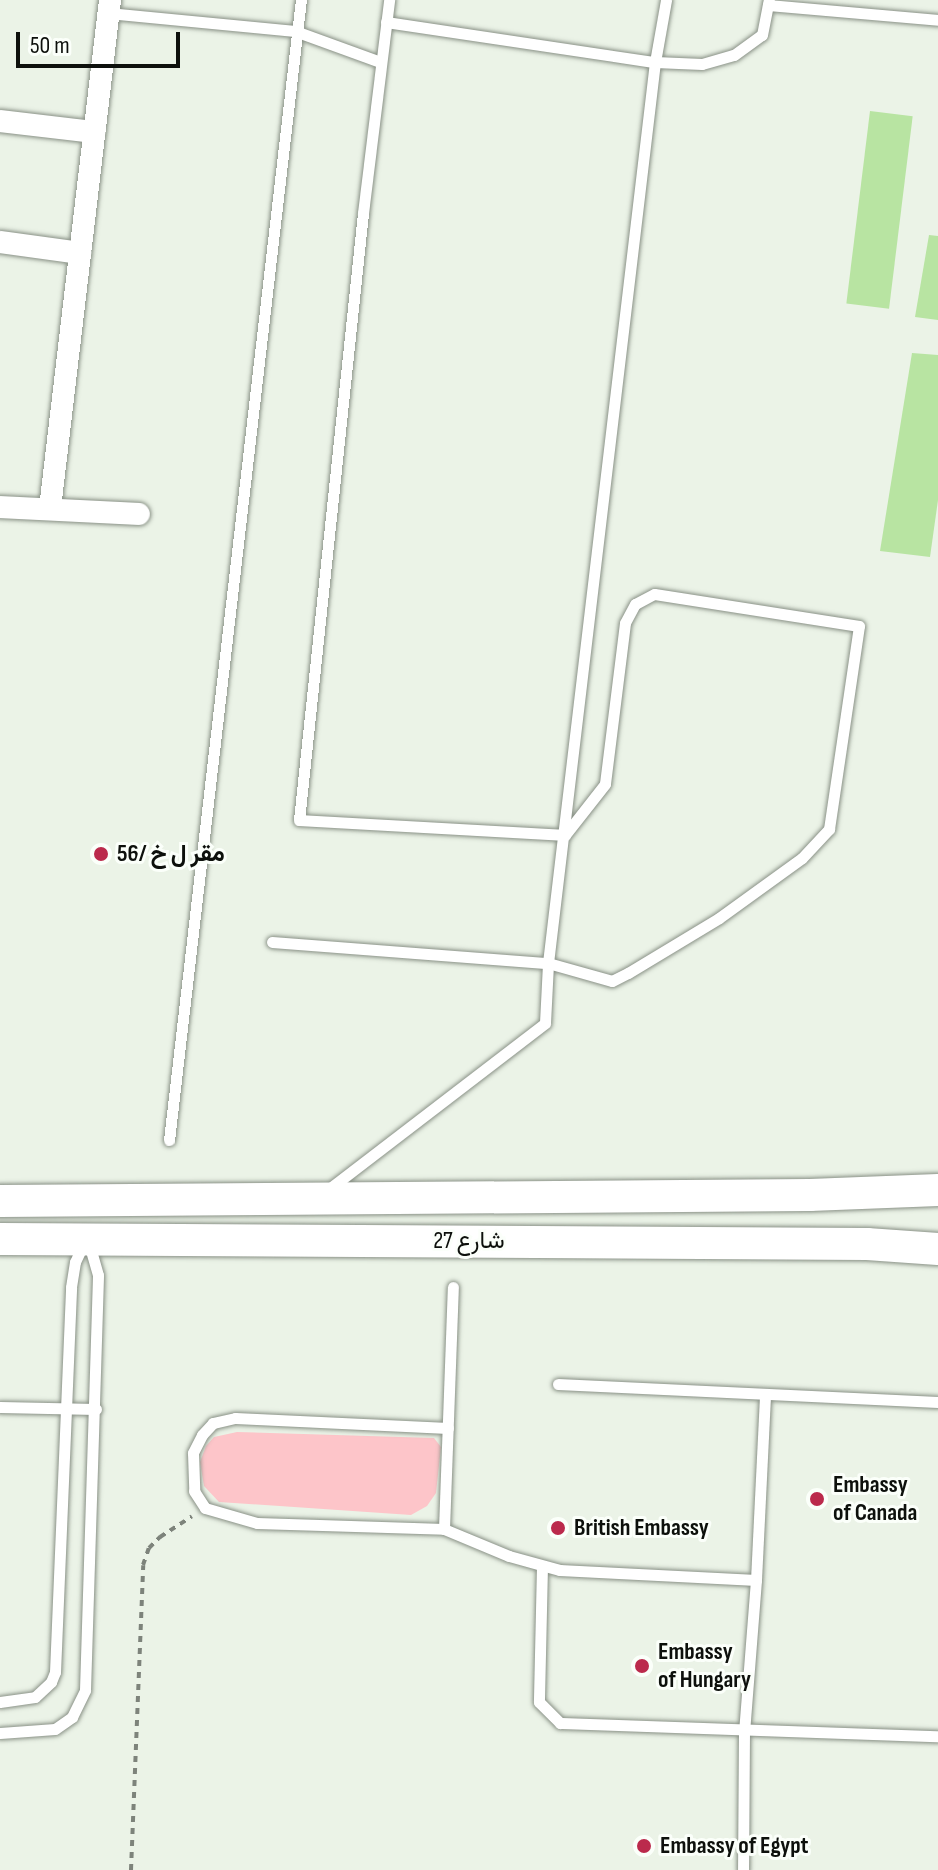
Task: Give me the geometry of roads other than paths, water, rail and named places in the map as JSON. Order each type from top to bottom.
[{"type":"main road","name":"شارع 27","points":[[0,1201],[810,1195],[938,1190]]},
{"type":"main road","points":[[86,1200],[87,1239]]},
{"type":"main road","name":"شارع 27","points":[[0,1239],[867,1244],[938,1249]]},
{"type":"main road","points":[[867,1244],[938,1265]]},
{"type":"street","points":[[50,508],[109,6]]},
{"type":"street","points":[[0,121],[94,132]]},
{"type":"street","points":[[0,242],[80,253]]},
{"type":"street","points":[[0,507],[139,514]]},
{"type":"lane","points":[[169,1140],[301,0]]},
{"type":"lane","points":[[389,0],[299,820],[565,835]]},
{"type":"lane","points":[[315,1199],[545,1023],[548,963],[655,62],[666,0]]},
{"type":"lane","points":[[386,22],[655,62],[702,64],[734,55],[762,35],[769,3],[938,20]]},
{"type":"lane","points":[[109,6],[295,31],[380,62]]},
{"type":"lane","points":[[272,942],[548,963],[612,981],[690,938],[802,858],[829,829],[859,626],[654,594],[635,604],[625,623],[605,784],[565,835]]},
{"type":"lane","points":[[0,1702],[35,1697],[44,1691],[55,1672],[72,1275],[87,1239]]},
{"type":"lane","points":[[0,1733],[55,1729],[72,1717],[83,1700],[96,1409],[98,1275],[87,1239]]},
{"type":"lane","points":[[444,1529],[453,1287]]},
{"type":"lane","points":[[558,1384],[938,1402]]},
{"type":"lane","points":[[743,1870],[744,1732],[756,1580],[765,1394]]},
{"type":"lane","points":[[0,1407],[96,1409]]},
{"type":"lane","points":[[448,1428],[235,1418],[213,1423],[202,1435],[192,1463],[194,1491],[205,1508],[257,1523],[444,1529],[509,1556],[560,1570],[756,1580]]},
{"type":"lane","points":[[542,1566],[539,1702],[560,1723],[744,1732],[938,1736]]},
{"type":"place","name":"مقر ل خ /56","points":[[101,854]]},
{"type":"place","name":"Embassy of Canada","points":[[817,1499]]},
{"type":"place","name":"British Embassy","points":[[558,1528]]},
{"type":"place","name":"Embassy of Hungary","points":[[642,1666]]},
{"type":"place","name":"Embassy of Egypt","points":[[644,1846]]}]
